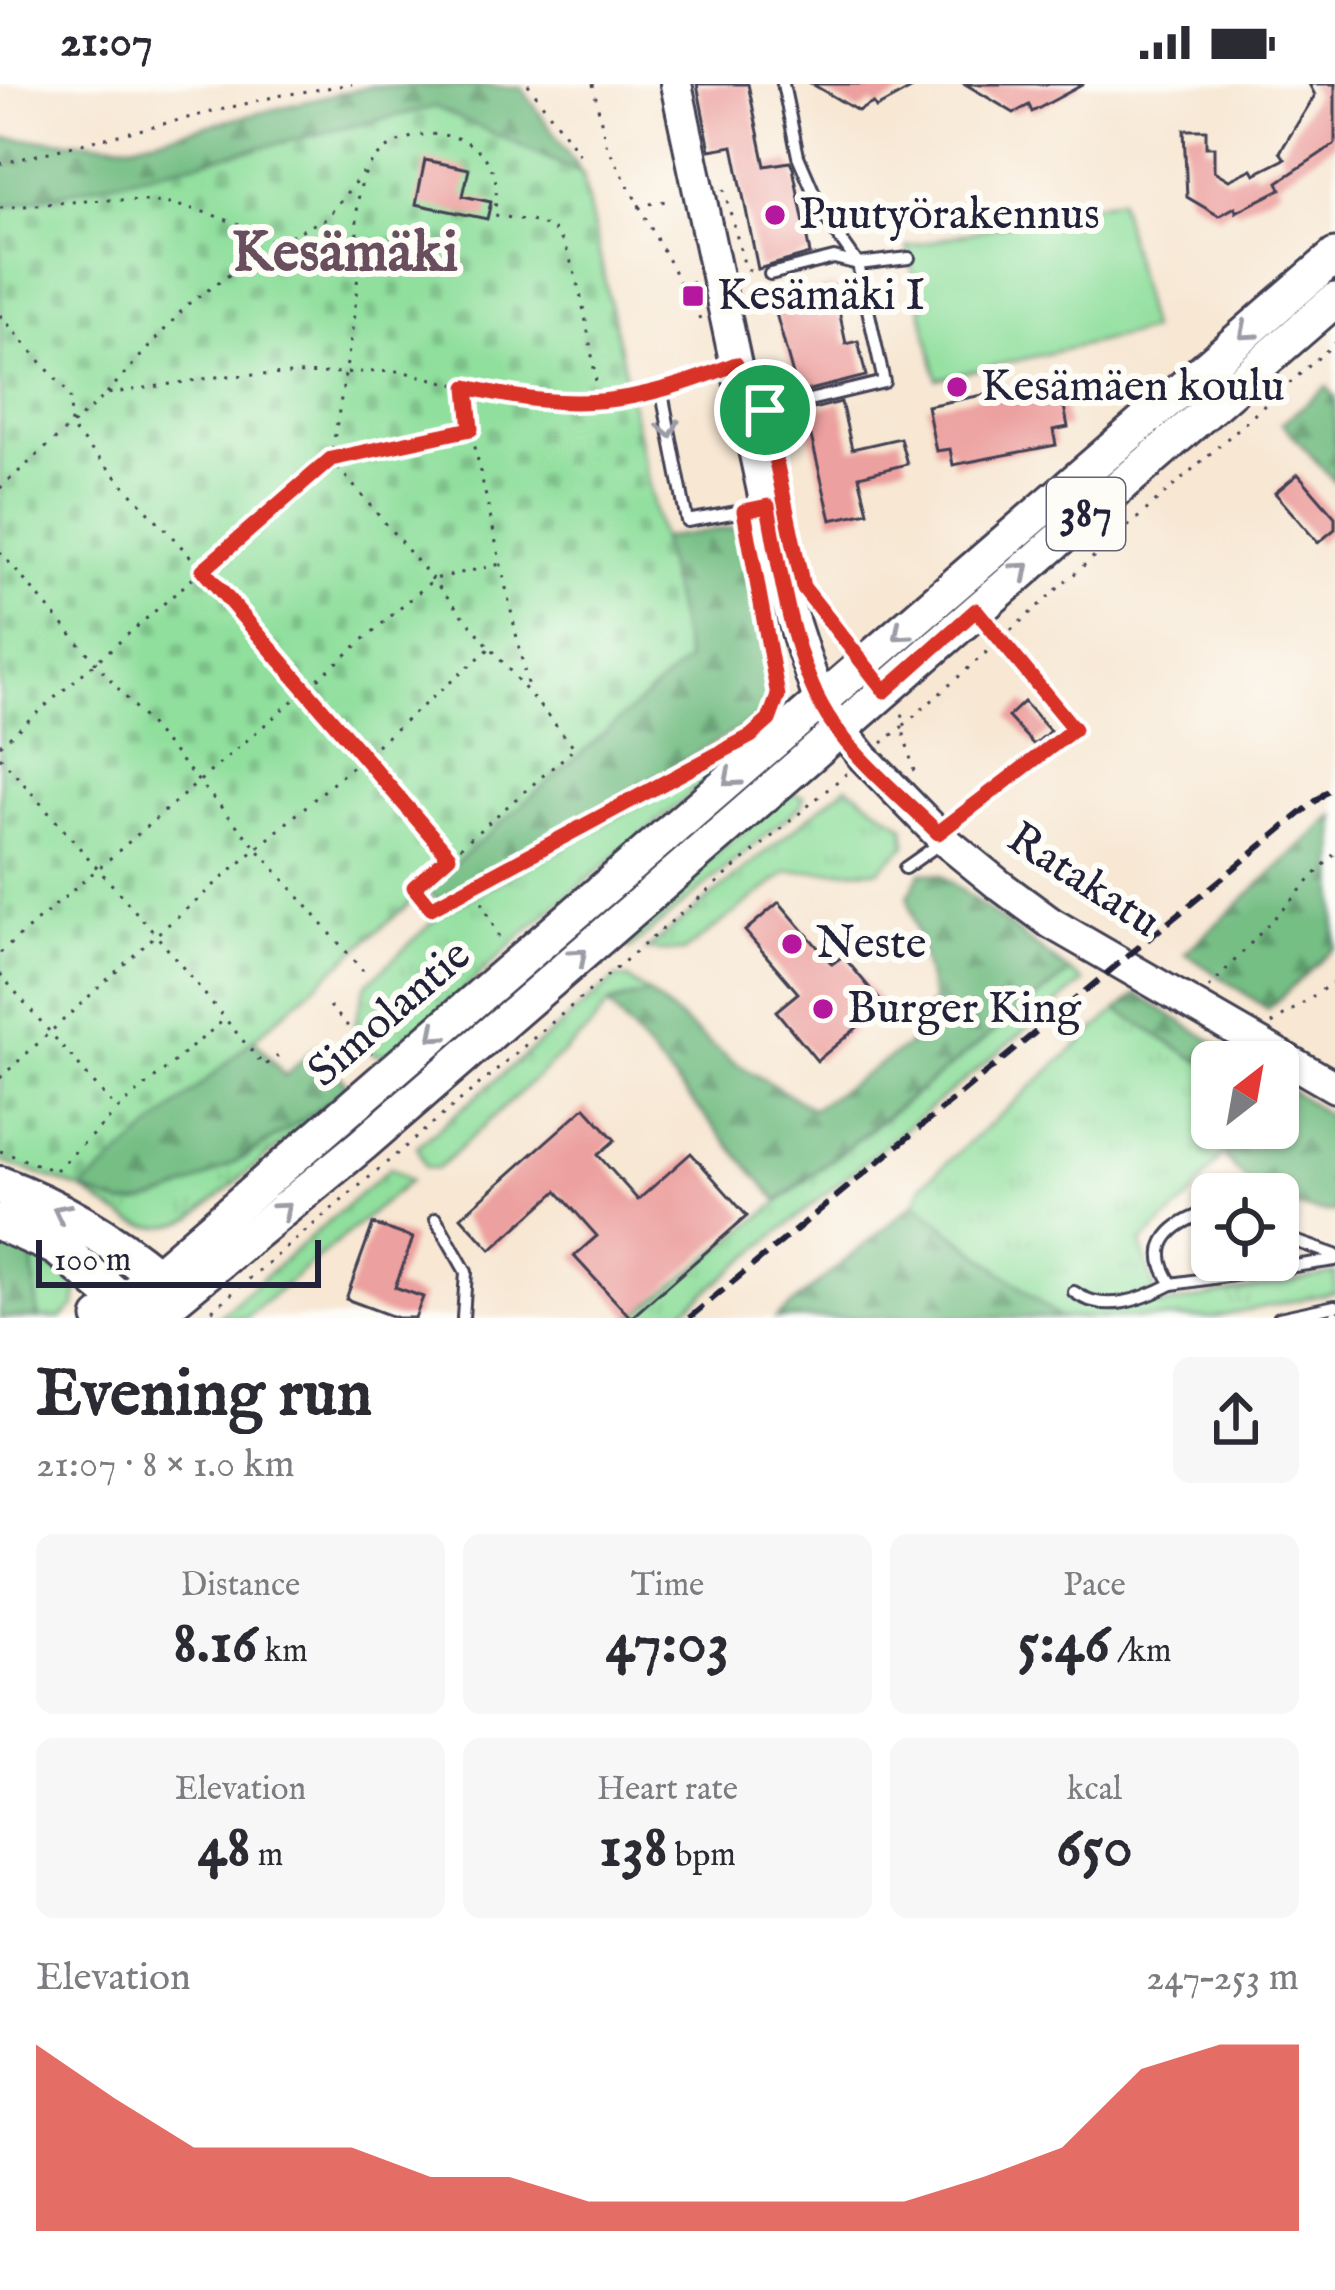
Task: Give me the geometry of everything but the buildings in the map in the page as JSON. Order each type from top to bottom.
[{"type":"highway","points":[[0,1185],[95,1230],[139,1305]]},
{"type":"highway","points":[[0,1222],[56,1247],[139,1305]]},
{"type":"main road","name":"Ratakatu","points":[[676,84],[786,598],[820,703],[863,758],[941,837],[1051,923],[1335,1087]]},
{"type":"main road","name":"Simolantie","points":[[139,1305],[841,731],[875,678],[1335,256]]},
{"type":"main road","name":"Simolantie","points":[[139,1305],[820,703],[875,678],[976,610],[1335,300]]},
{"type":"lane","points":[[748,414],[884,382],[858,264],[823,214],[799,156],[783,84]]},
{"type":"lane","points":[[770,274],[834,258],[858,264],[909,257]]},
{"type":"lane","points":[[736,364],[662,393],[687,521],[768,506]]},
{"type":"lane","points":[[905,868],[1074,729],[976,610]]},
{"type":"lane","points":[[436,1219],[466,1272],[463,1318]]},
{"type":"lane","points":[[1172,1284],[1160,1267],[1161,1245],[1177,1225],[1191,1219]]},
{"type":"lane","points":[[1299,1243],[1335,1257]]},
{"type":"lane","points":[[1073,1292],[1086,1301],[1108,1304],[1146,1298],[1172,1284],[1335,1257]]},
{"type":"lane","points":[[1279,1318],[1335,1306]]},
{"type":"path","points":[[0,164],[278,96],[352,84]]},
{"type":"path","points":[[528,84],[580,155]]},
{"type":"path","points":[[593,84],[606,144],[703,331]]},
{"type":"path","points":[[0,488],[107,394],[188,304],[274,243],[327,218],[374,157],[424,133],[458,137],[484,155],[496,180],[495,215],[550,227],[561,239],[574,271],[599,403]]},
{"type":"path","points":[[374,157],[362,179],[357,288],[331,459],[575,748],[414,887],[431,908],[475,889],[714,756]]},
{"type":"path","points":[[716,191],[728,188],[745,268],[754,275],[770,274]]},
{"type":"path","points":[[0,208],[144,197],[221,213],[274,243]]},
{"type":"path","points":[[637,206],[666,200]]},
{"type":"path","points":[[689,264],[696,311]]},
{"type":"path","points":[[0,315],[70,395],[71,428],[203,570],[449,856]]},
{"type":"path","points":[[203,1318],[902,727],[1335,343]]},
{"type":"path","points":[[107,394],[223,376],[345,369],[400,370],[527,403],[599,403],[662,393]]},
{"type":"path","points":[[467,387],[471,429],[529,690]]},
{"type":"path","points":[[0,745],[331,459],[471,429]]},
{"type":"path","points":[[0,552],[363,971]]},
{"type":"path","points":[[0,953],[434,579],[501,564]]},
{"type":"path","points":[[803,587],[904,710],[902,727],[914,772]]},
{"type":"path","points":[[759,594],[778,696],[774,708]]},
{"type":"path","points":[[0,1078],[156,935],[491,646]]},
{"type":"path","points":[[0,757],[264,1066],[278,1056]]},
{"type":"path","points":[[1206,991],[1335,853]]},
{"type":"path","points":[[475,889],[502,944]]},
{"type":"path","points":[[0,974],[117,1110]]},
{"type":"path","points":[[1282,1037],[1265,1027],[1335,981]]},
{"type":"path","points":[[0,1151],[55,1171],[117,1110],[225,1018]]},
{"type":"green space","points":[[370,86],[521,87],[582,174],[435,107],[0,208],[0,138],[132,144]]},
{"type":"green space","points":[[435,107],[582,174],[687,661],[82,1189],[0,1161],[0,208]]},
{"type":"green space","points":[[1119,199],[1150,330],[937,379],[907,247]]},
{"type":"green space","points":[[1327,387],[1335,397],[1335,482],[1282,423]]},
{"type":"green space","points":[[738,527],[773,684],[763,715],[438,901],[424,887],[687,661],[661,538]]},
{"type":"green space","points":[[754,742],[533,925],[394,1054],[374,1054],[354,1029],[365,986],[441,914]]},
{"type":"green space","points":[[847,786],[904,826],[906,845],[878,870],[788,872],[683,952],[646,950]]},
{"type":"green space","points":[[787,792],[804,796],[801,806],[629,949],[622,936]]},
{"type":"green space","points":[[1335,815],[1335,947],[1268,1009],[1185,953]]},
{"type":"green space","points":[[921,872],[941,875],[1070,972],[778,1201],[608,1004],[648,993],[729,1059],[813,1109],[907,1046],[933,1000],[908,897]]},
{"type":"green space","points":[[1070,972],[1084,982],[674,1318],[632,1318]]},
{"type":"green space","points":[[616,978],[628,979],[648,993],[608,1004],[591,1027],[437,1169],[425,1167],[417,1147]]},
{"type":"green space","points":[[1137,994],[1212,1041],[1191,1041],[1191,1056],[1117,1010]]},
{"type":"green space","points":[[1117,1010],[1191,1056],[1191,1149],[1226,1149],[1208,1173],[1191,1173],[1191,1196],[1141,1243],[1159,1306],[1335,1273],[1335,1292],[1212,1318],[1059,1318],[915,1203],[922,1185]]},
{"type":"green space","points":[[253,1038],[285,1076],[318,1045],[349,1088],[241,1158],[178,1191],[126,1204],[82,1189]]},
{"type":"green space","points":[[349,1088],[193,1218],[147,1226],[82,1189],[127,1204],[246,1157]]},
{"type":"green space","points":[[1299,1096],[1335,1120],[1335,1212],[1299,1207],[1299,1173],[1239,1173],[1225,1157],[1230,1149],[1299,1149]]},
{"type":"green space","points":[[390,1168],[410,1181],[246,1318],[217,1318]]},
{"type":"green space","points":[[915,1203],[1059,1318],[776,1318]]},
{"type":"green space","points":[[0,1238],[32,1250],[38,1318],[0,1318]]},
{"type":"green space","points":[[32,1251],[78,1285],[75,1305],[61,1318],[38,1318]]},
{"type":"railway","points":[[689,1318],[1335,785]]},
{"type":"place","name":"Puutyörakennus","points":[[775,215]]},
{"type":"place","name":"Kesämäki I","points":[[693,296]]},
{"type":"place","name":"Kesämäen koulu","points":[[957,387]]},
{"type":"place","name":"Neste","points":[[792,944]]},
{"type":"place","name":"Burger King","points":[[823,1009]]},
{"type":"district","name":"Kesämäki","points":[[345,254]]},
{"type":"route","points":[[736,364],[748,414],[765,410],[803,587],[885,691],[976,610],[1074,729],[938,833],[863,758],[820,703],[786,598],[768,506],[744,511],[778,696],[769,720],[751,736],[459,898],[431,908],[414,887],[449,856],[203,570],[331,459],[471,429],[467,387],[527,403],[599,403],[662,393],[736,364]]}]
